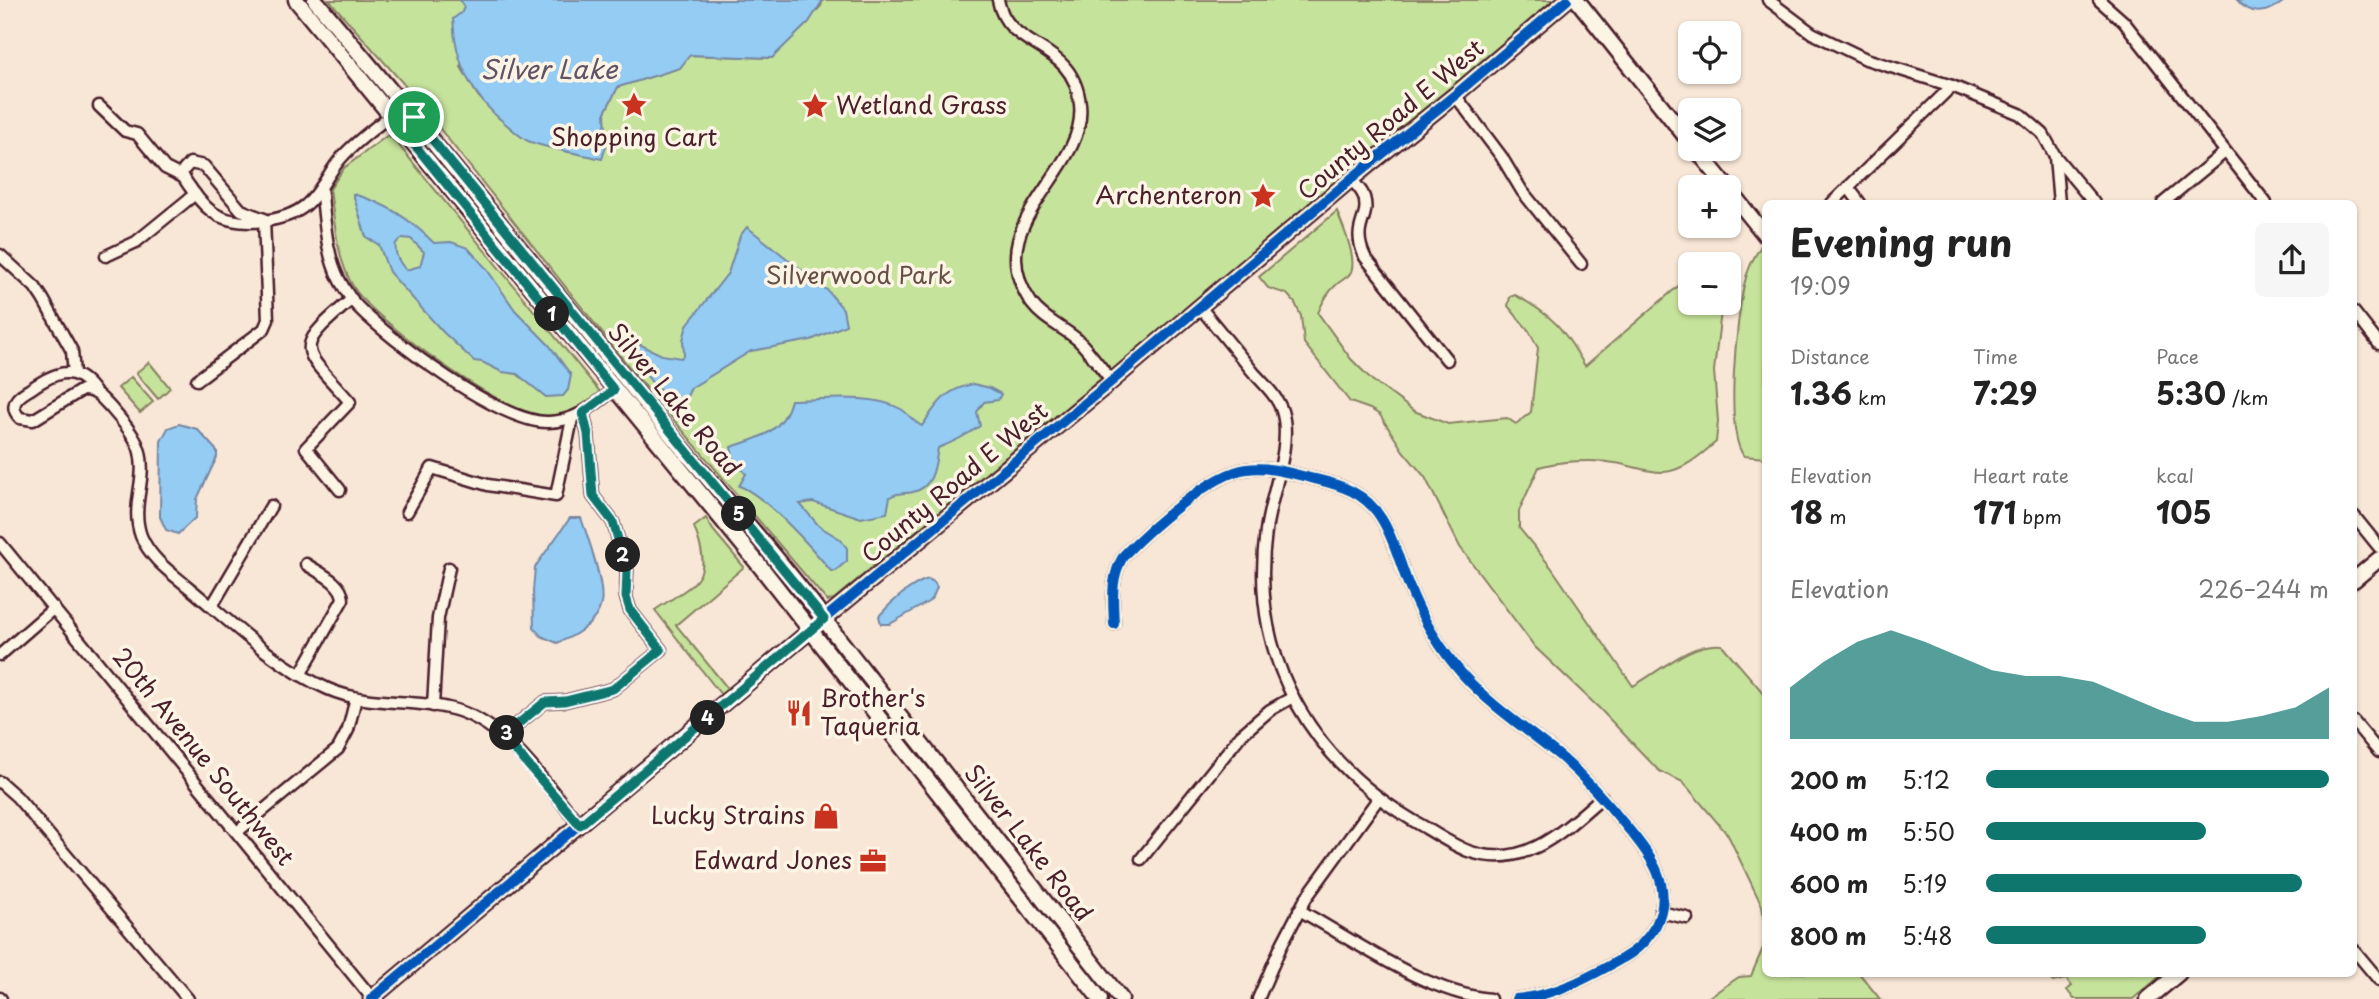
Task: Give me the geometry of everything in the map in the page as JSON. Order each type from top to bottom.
[{"type":"main road","points":[[296,0],[810,630],[1100,999]]},
{"type":"main road","name":"Silver Lake Road","points":[[315,0],[824,619],[1122,999]]},
{"type":"main road","name":"County Road E West","points":[[372,999],[810,630],[1567,0]]},
{"type":"main road","points":[[1577,0],[1678,127]]},
{"type":"main road","points":[[1706,161],[1717,175]]},
{"type":"main road","points":[[1741,205],[1762,231]]},
{"type":"main road","points":[[2357,577],[2379,559]]},
{"type":"main road","points":[[2148,999],[2174,977]]},
{"type":"street","points":[[998,0],[1009,26],[1063,64],[1075,83],[1080,104],[1074,138],[1022,228],[1017,251],[1021,282],[1041,314],[1077,339],[1111,381]]},
{"type":"street","points":[[1768,0],[1812,33],[1866,59],[1952,86],[2020,114],[2043,134],[2055,156],[2092,200]]},
{"type":"street","points":[[2099,0],[2124,22],[2264,200]]},
{"type":"street","points":[[1835,200],[1952,86]]},
{"type":"street","points":[[1455,95],[1502,156],[1522,191],[1581,264]]},
{"type":"street","points":[[99,106],[125,131],[136,134],[165,168],[183,177],[210,211],[239,222],[286,216],[306,205],[341,158],[404,105]]},
{"type":"street","points":[[2167,200],[2225,152]]},
{"type":"street","points":[[2055,156],[2059,200]]},
{"type":"street","points":[[183,177],[182,172],[190,163],[204,166],[241,210],[264,219]]},
{"type":"street","points":[[1350,179],[1364,195],[1365,208],[1357,238],[1365,257],[1447,360]]},
{"type":"street","points":[[321,187],[332,262],[339,278],[368,317],[409,349],[454,380],[513,414],[546,422],[572,418],[583,413],[614,390]]},
{"type":"street","points":[[1847,187],[1858,200]]},
{"type":"street","points":[[106,256],[136,243],[195,194]]},
{"type":"street","points":[[197,380],[264,329],[268,320],[264,219]]},
{"type":"street","points":[[0,255],[43,299],[72,351],[74,374]]},
{"type":"street","points":[[340,490],[306,448],[350,402],[310,357],[308,345],[323,323],[352,299]]},
{"type":"street","points":[[1200,307],[1277,401],[1285,425],[1265,531],[1263,584],[1269,629],[1275,653],[1293,697],[1317,738],[1335,760],[1378,799],[1455,845],[1476,853],[1498,856],[1526,852],[1551,840],[1602,797]]},
{"type":"street","points":[[2357,316],[2379,344]]},
{"type":"street","points":[[95,392],[89,389],[76,392],[33,420],[23,420],[17,416],[14,406],[20,396],[52,374],[74,374],[83,379],[121,419],[140,452],[137,523],[146,546],[164,567],[300,675],[332,691],[356,698],[447,707],[477,718],[503,736],[580,825]]},
{"type":"street","points":[[503,736],[545,702],[565,701],[613,689],[661,650],[630,610],[626,597],[627,570],[613,522],[593,496],[588,434],[583,413]]},
{"type":"street","points":[[407,512],[432,468],[488,485],[556,496],[572,418]]},
{"type":"street","points":[[1114,624],[1115,574],[1118,564],[1131,548],[1201,489],[1220,477],[1247,469],[1278,471],[1332,482],[1366,500],[1381,518],[1419,611],[1449,659],[1483,694],[1562,758],[1602,797],[1652,859],[1661,882],[1660,912],[1651,934],[1642,945],[1573,986],[1553,993],[1516,999]]},
{"type":"street","points":[[212,606],[271,506]]},
{"type":"street","points":[[2357,520],[2379,547]]},
{"type":"street","name":"20th Avenue Southwest","points":[[0,543],[372,999]]},
{"type":"street","points":[[300,675],[343,599],[340,588],[306,564]]},
{"type":"street","points":[[433,706],[438,618],[449,568]]},
{"type":"street","points":[[0,654],[54,608]]},
{"type":"street","points":[[1141,859],[1241,735],[1270,710],[1293,697]]},
{"type":"street","points":[[237,832],[338,749],[348,730],[356,698]]},
{"type":"street","points":[[2357,725],[2377,745]]},
{"type":"street","points":[[0,782],[17,797],[188,999]]},
{"type":"street","points":[[1258,999],[1299,910],[1321,875],[1378,799]]},
{"type":"street","points":[[1299,910],[1427,982],[1466,996],[1490,999]]},
{"type":"street","points":[[1660,912],[1687,918]]},
{"type":"street","points":[[2357,954],[2379,980]]},
{"type":"green space","name":"Silverwood Park","points":[[329,0],[460,0],[464,6],[461,67],[478,96],[500,119],[606,146],[605,112],[618,87],[680,68],[689,55],[772,58],[821,6],[823,0],[1553,0],[1375,152],[834,599],[827,601],[634,373],[409,90]]},
{"type":"green space","points":[[388,135],[601,393],[594,399],[572,412],[556,415],[538,415],[520,409],[468,381],[411,342],[354,288],[343,265],[330,189],[344,168]]},
{"type":"green space","points":[[1337,211],[1349,244],[1352,269],[1349,275],[1330,291],[1318,313],[1351,359],[1372,380],[1414,411],[1448,424],[1507,418],[1516,424],[1531,412],[1538,348],[1529,331],[1508,306],[1510,297],[1515,295],[1556,324],[1585,366],[1678,286],[1678,315],[1721,315],[1714,371],[1718,421],[1716,442],[1685,465],[1664,472],[1597,461],[1566,462],[1539,467],[1519,511],[1519,528],[1551,567],[1633,686],[1687,653],[1710,645],[1722,645],[1762,691],[1762,906],[1728,835],[1683,782],[1659,771],[1599,708],[1535,647],[1460,547],[1425,477],[1403,451],[1380,415],[1350,402],[1304,343],[1301,316],[1295,303],[1287,294],[1268,288],[1259,277]]},
{"type":"green space","points":[[1761,246],[1762,458],[1744,456],[1738,443],[1733,400],[1738,322],[1747,275]]},
{"type":"green space","points":[[149,362],[170,388],[158,399],[136,373]]},
{"type":"green space","points":[[131,377],[153,402],[140,413],[118,388]]},
{"type":"green space","points":[[706,518],[744,567],[676,625],[729,690],[722,696],[655,610],[691,586],[698,578],[703,559],[694,527]]},
{"type":"green space","points":[[1762,950],[1762,977],[1862,977],[1880,999],[1706,999],[1739,977],[1751,976]]},
{"type":"green space","points":[[2048,977],[2159,977],[2133,999],[2074,999],[2067,990],[2072,986],[2066,979],[2053,982]]},
{"type":"water","name":"Silver Lake","points":[[460,0],[823,0],[809,22],[772,58],[690,55],[680,68],[618,87],[605,112],[606,146],[602,159],[528,141],[484,103],[468,78],[457,51],[453,19],[462,12],[464,6]]},
{"type":"water","points":[[2237,0],[2286,0],[2260,12],[2242,6]]},
{"type":"water","points":[[353,194],[397,213],[434,243],[451,242],[468,248],[486,268],[515,310],[549,345],[571,375],[568,390],[563,396],[546,397],[517,374],[502,372],[474,361],[443,332],[389,272],[379,245],[366,237]],"holes":[[[403,238],[411,239],[424,252],[420,266],[406,270],[398,258],[396,243]]]},
{"type":"water","points":[[747,227],[828,291],[843,309],[846,325],[811,340],[751,351],[691,388],[686,398],[668,396],[647,377],[631,353],[639,344],[662,355],[681,358],[684,355],[683,340],[687,325],[728,273],[740,236]]},
{"type":"water","points":[[973,384],[1001,394],[998,400],[984,402],[977,412],[980,426],[938,448],[932,475],[925,486],[913,492],[890,497],[887,513],[861,518],[813,502],[800,504],[819,526],[840,539],[847,548],[847,561],[835,571],[831,571],[775,511],[750,491],[739,486],[746,474],[734,461],[731,447],[761,437],[776,427],[791,400],[848,398],[876,401],[901,409],[922,426],[948,394]]},
{"type":"water","points":[[179,424],[197,429],[217,451],[217,457],[197,499],[196,517],[178,534],[166,530],[160,517],[161,441],[168,428]]},
{"type":"water","points":[[570,518],[581,518],[602,596],[599,611],[590,624],[557,643],[541,636],[534,628],[535,567]]},
{"type":"water","points":[[928,579],[937,587],[928,602],[890,624],[881,624],[879,616],[889,605]]},
{"type":"cycle path","points":[[371,999],[1567,0]]},
{"type":"cycle path","points":[[1114,624],[1114,580],[1124,555],[1165,517],[1217,480],[1247,469],[1273,470],[1334,484],[1352,491],[1368,502],[1386,526],[1420,610],[1447,655],[1486,698],[1561,757],[1595,790],[1651,859],[1661,884],[1663,897],[1656,925],[1633,951],[1572,984],[1545,994],[1516,999]]},
{"type":"place","name":"Shopping Cart","points":[[634,105]]},
{"type":"place","name":"Wetland Grass","points":[[815,106]]},
{"type":"place","name":"Archenteron","points":[[1263,196]]},
{"type":"place","name":"Brother's Taqueria","points":[[799,713]]},
{"type":"place","name":"Lucky Strains","points":[[826,816]]},
{"type":"place","name":"Edward Jones","points":[[873,861]]},
{"type":"route","points":[[404,105],[414,117],[824,619],[580,825],[503,736],[545,702],[565,701],[613,689],[661,650],[630,610],[626,597],[627,570],[613,522],[593,496],[591,485],[588,434],[583,413],[614,390],[391,116],[404,105]]}]
